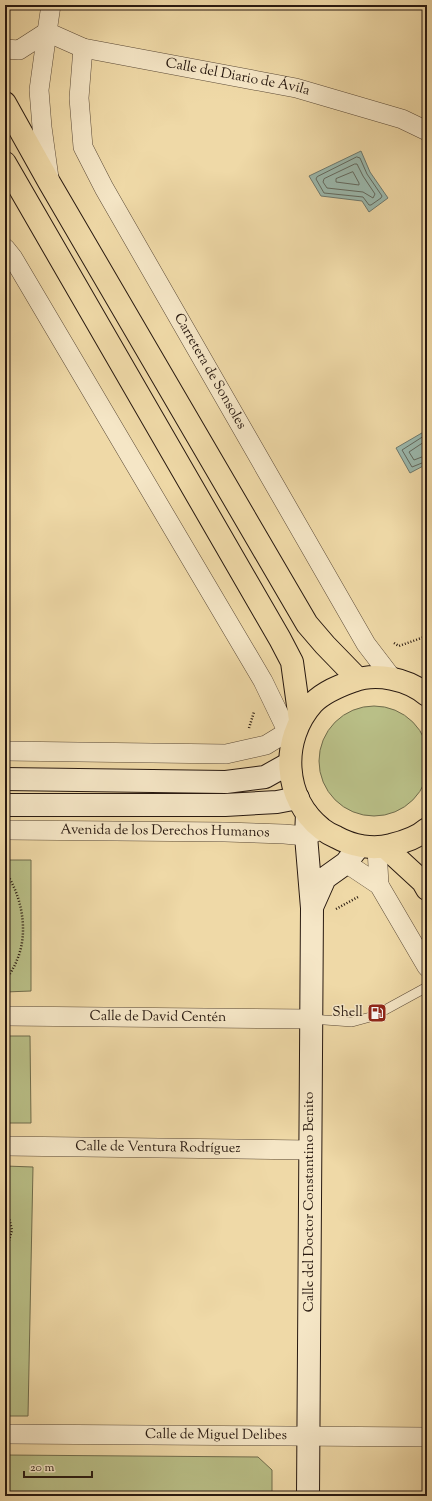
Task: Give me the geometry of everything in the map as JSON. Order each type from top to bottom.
[{"type":"highway","points":[[5,103],[49,182],[307,624],[358,679]]},
{"type":"highway","points":[[5,163],[292,662],[294,729],[290,763],[292,784],[314,833],[344,842],[374,847],[406,842],[427,829]]},
{"type":"highway","points":[[294,729],[314,702],[334,687],[358,679],[375,677],[392,678],[425,690]]},
{"type":"highway","points":[[374,847],[423,882],[427,889]]},
{"type":"street","points":[[49,182],[39,90],[51,5]]},
{"type":"street","points":[[5,49],[19,50],[47,32]]},
{"type":"street","name":"Calle del Diario de Ávila","points":[[47,32],[83,48],[296,88],[402,119],[427,131]]},
{"type":"street","name":"Carretera de Sonsoles","points":[[83,48],[79,98],[83,147],[104,188],[366,644],[392,678]]},
{"type":"street","points":[[5,751],[226,754],[266,744],[294,729],[276,710],[263,681],[8,254]]},
{"type":"street","points":[[266,744],[276,710]]},
{"type":"street","points":[[5,779],[226,782],[265,777],[290,763]]},
{"type":"street","name":"Avenida de los Derechos Humanos","points":[[5,805],[225,805],[277,802],[302,806]]},
{"type":"street","name":"Avenida de los Derechos Humanos","points":[[5,830],[284,834],[314,833]]},
{"type":"street","name":"Calle del Doctor Constantino Benito","points":[[308,1496],[312,908],[314,833]]},
{"type":"street","points":[[374,847],[379,885],[427,967]]},
{"type":"street","name":"Calle del Doctor Constantino Benito","points":[[312,908],[325,878],[346,863],[374,847]]},
{"type":"street","points":[[346,863],[379,885]]},
{"type":"street","name":"Calle de David Centén","points":[[5,1016],[311,1019]]},
{"type":"street","name":"Calle de Ventura Rodríguez","points":[[5,1146],[310,1150]]},
{"type":"street","name":"Calle de Miguel Delibes","points":[[5,1434],[427,1437]]},
{"type":"lane","points":[[311,1019],[352,1022],[374,1016],[427,987]]},
{"type":"path","points":[[5,871],[20,905],[23,936],[17,960],[5,982]]},
{"type":"path","points":[[5,1202],[12,1230],[5,1254]]},
{"type":"path","points":[[5,1487],[12,1496]]},
{"type":"green space","points":[[374,706],[385,707],[395,711],[413,722],[424,740],[428,750],[428,772],[424,782],[413,800],[395,811],[385,815],[374,816],[363,815],[353,811],[335,800],[324,782],[320,772],[319,761],[320,750],[324,740],[335,722],[353,711],[363,707]]},
{"type":"green space","points":[[5,860],[31,860],[31,991],[5,992]]},
{"type":"green space","points":[[5,1036],[30,1036],[31,1123],[5,1123]]},
{"type":"green space","points":[[5,1166],[33,1167],[28,1416],[5,1416]]},
{"type":"green space","points":[[5,1455],[258,1457],[272,1470],[272,1496],[5,1496]]},
{"type":"water","points":[[361,151],[370,172],[388,198],[369,212],[362,201],[321,196],[309,176]]},
{"type":"water","points":[[427,430],[427,464],[410,473],[396,448]]},
{"type":"place","name":"Shell","points":[[377,1013]]}]
